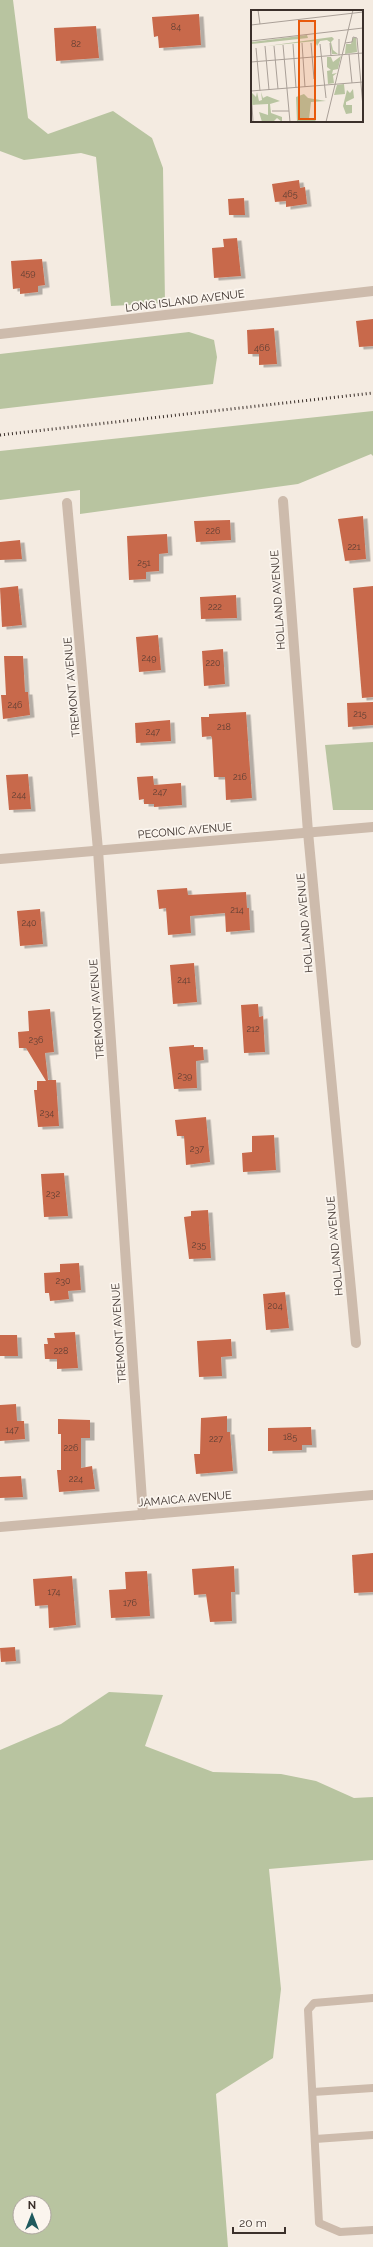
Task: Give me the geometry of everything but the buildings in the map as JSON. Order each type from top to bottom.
[{"type":"street","name":"LONG ISLAND AVENUE","points":[[0,334],[373,291]]},
{"type":"street","name":"HOLLAND AVENUE","points":[[282,501],[308,832],[356,1343]]},
{"type":"street","name":"TREMONT AVENUE","points":[[67,503],[98,850],[143,1515]]},
{"type":"street","name":"PECONIC AVENUE","points":[[0,859],[373,827]]},
{"type":"street","name":"JAMAICA AVENUE","points":[[0,1527],[373,1495]]},
{"type":"lane","points":[[373,1998],[314,2003],[308,2010],[319,2223],[340,2232],[373,2230]]},
{"type":"lane","points":[[313,2092],[373,2088]]},
{"type":"lane","points":[[315,2139],[373,2135]]},
{"type":"green space","points":[[0,0],[13,0],[28,118],[48,134],[113,111],[152,138],[163,168],[165,303],[111,306],[96,157],[81,153],[24,160],[0,151]]},
{"type":"green space","points":[[189,332],[214,340],[217,357],[213,384],[0,409],[0,354]]},
{"type":"green space","points":[[373,411],[373,456],[371,454],[298,484],[80,514],[80,490],[0,500],[0,451]]},
{"type":"green space","points":[[373,742],[373,810],[333,810],[325,745]]},
{"type":"green space","points":[[109,1692],[163,1695],[145,1746],[213,1772],[281,1774],[316,1781],[354,1798],[373,1797],[373,1860],[269,1869],[281,1989],[273,2058],[216,2094],[228,2247],[0,2247],[0,1750],[61,1724]]},
{"type":"railway","points":[[0,435],[373,393]]}]
